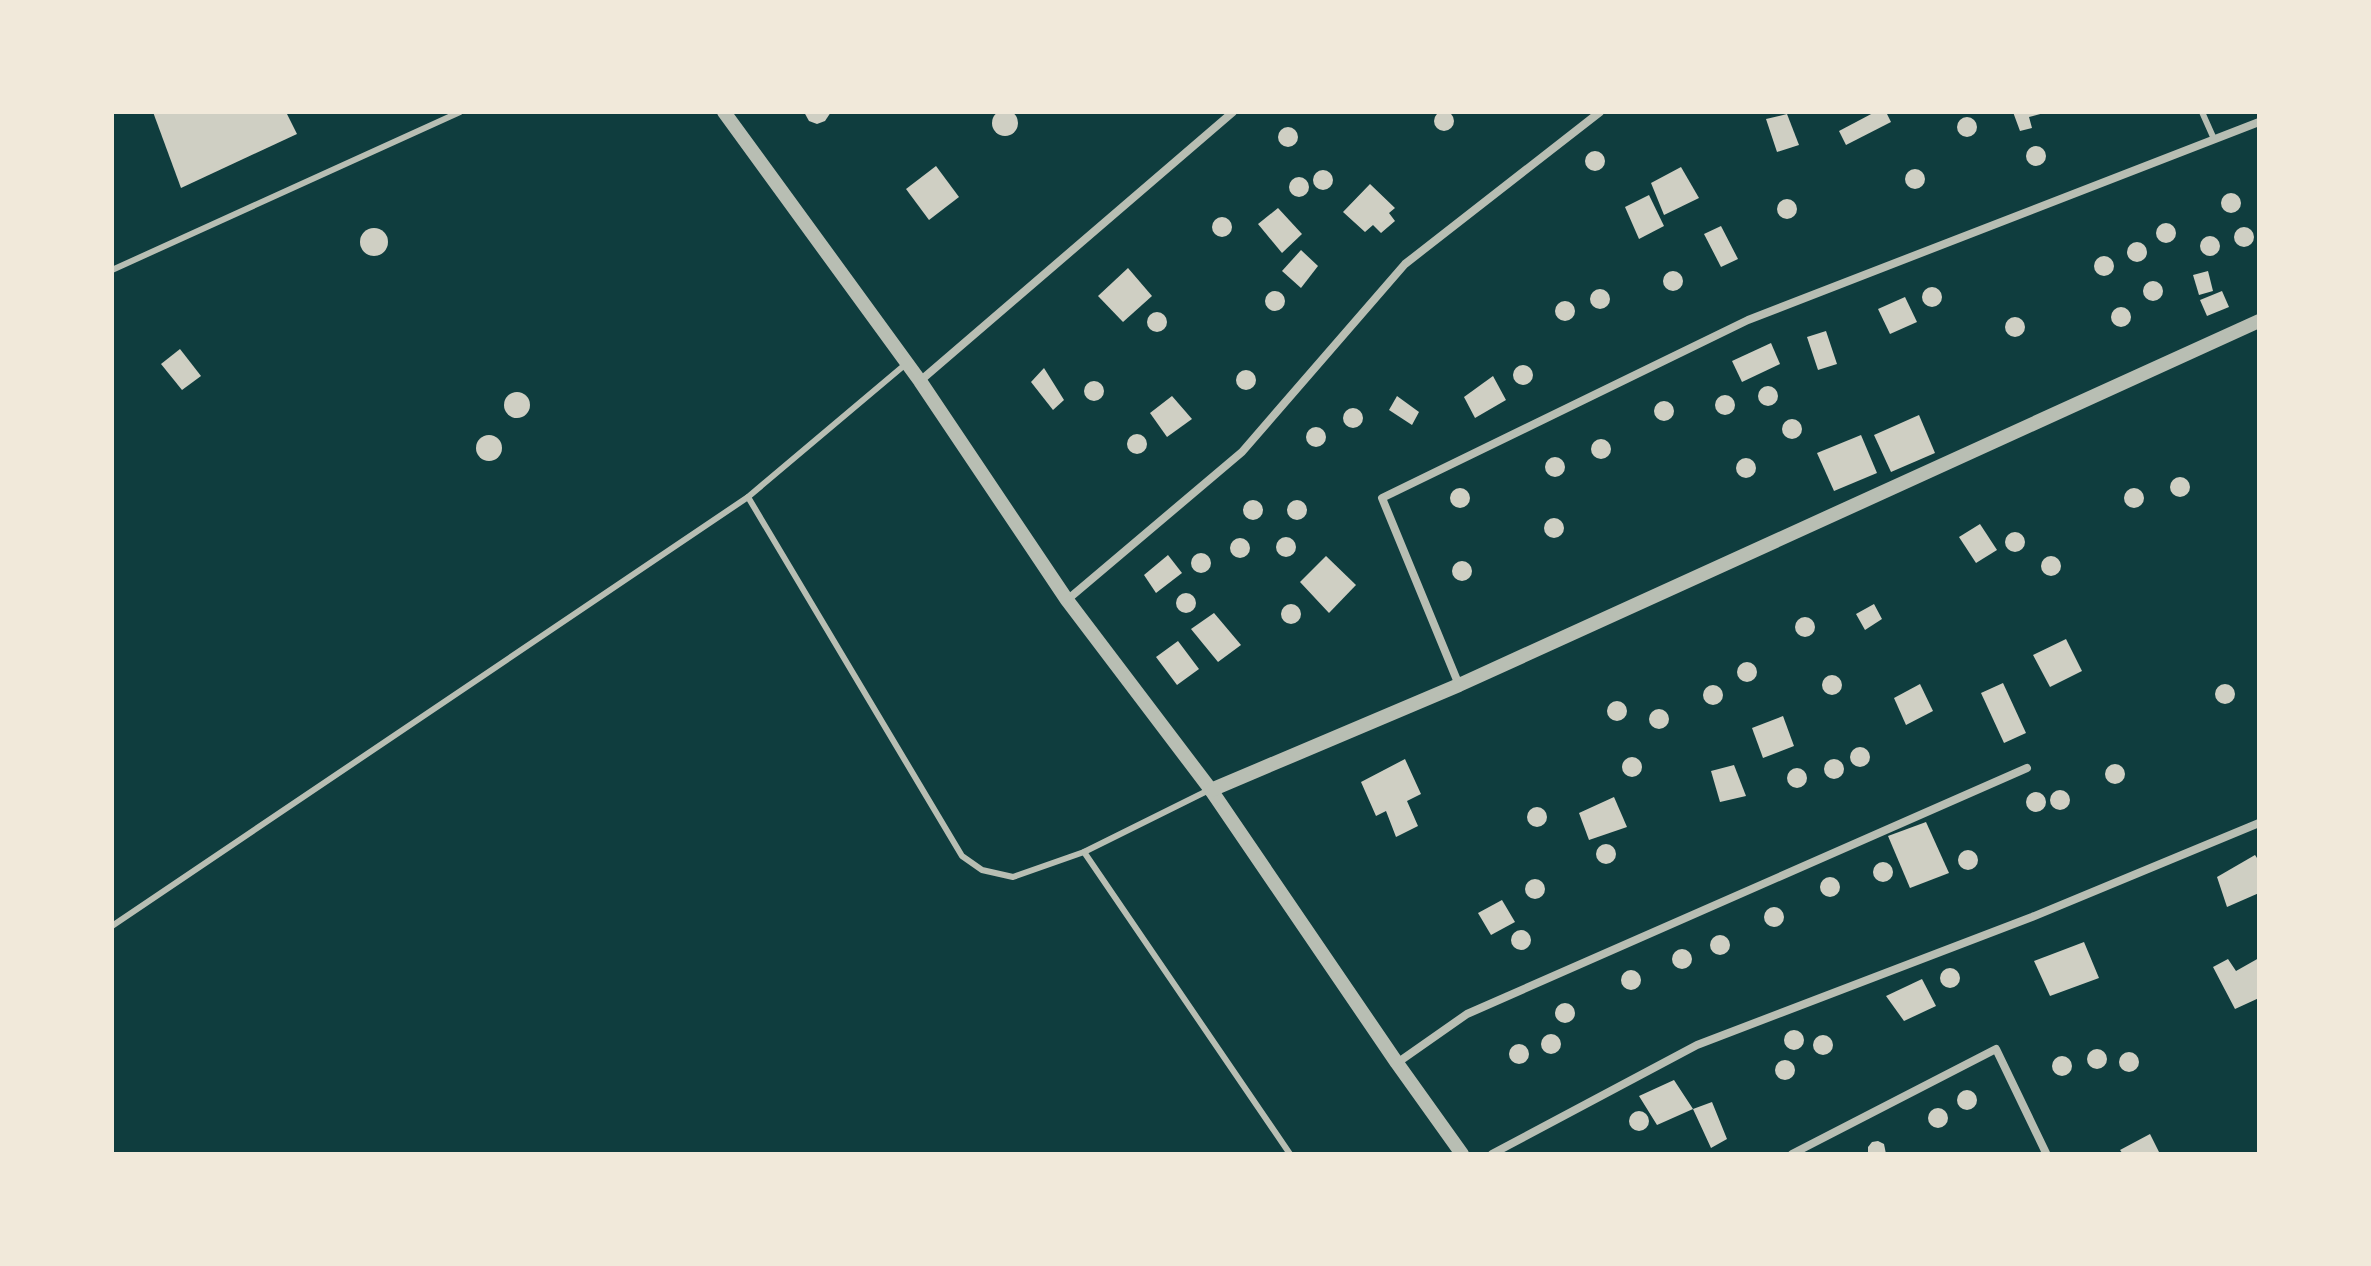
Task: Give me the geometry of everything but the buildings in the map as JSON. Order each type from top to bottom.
[{"type":"street","points":[[724,112],[920,381],[1067,600],[1211,790],[1462,1154]]},
{"type":"street","points":[[920,381],[1233,112]]},
{"type":"street","points":[[1067,600],[1242,452],[1405,264],[1600,112]]},
{"type":"street","points":[[1459,685],[1382,498],[1748,320],[2259,122]]},
{"type":"street","points":[[1211,790],[1459,685],[2259,321]]},
{"type":"street","points":[[1397,1063],[1467,1014],[2027,768]]},
{"type":"street","points":[[1492,1154],[1697,1045],[2032,917],[2259,823]]},
{"type":"street","points":[[1792,1154],[1996,1049],[2046,1153]]},
{"type":"lane","points":[[112,270],[460,112]]},
{"type":"lane","points":[[2202,112],[2214,139]]},
{"type":"lane","points":[[112,926],[748,497],[907,363]]},
{"type":"lane","points":[[748,497],[962,856],[982,870],[1013,877],[1084,852],[1211,790]]},
{"type":"lane","points":[[1084,852],[1290,1154]]}]
